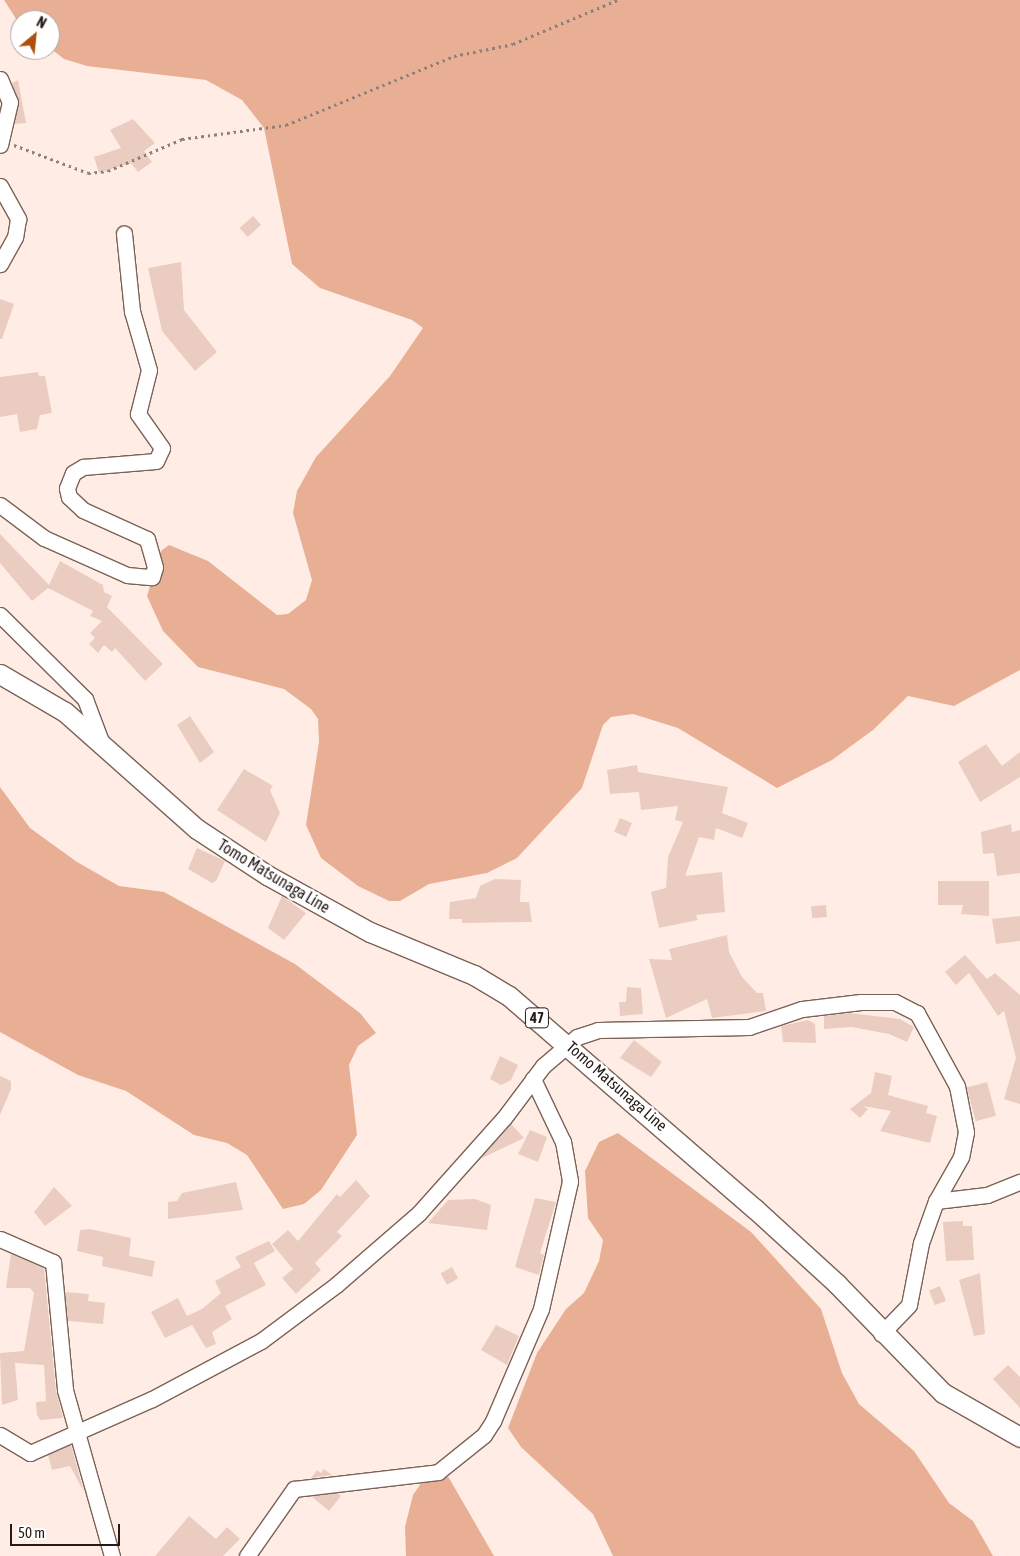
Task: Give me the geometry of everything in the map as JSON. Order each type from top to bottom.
[{"type":"main road","name":"Tomo Matsunaga Line","points":[[0,674],[65,712],[197,830],[259,870],[370,932],[474,975],[509,996],[568,1044],[837,1284],[881,1334],[943,1393],[1020,1437]]},
{"type":"street","points":[[0,79],[10,102],[1,143]]},
{"type":"street","points":[[0,186],[18,219],[15,237],[0,264]]},
{"type":"street","points":[[0,505],[44,538],[127,575],[152,577],[153,552],[147,539],[83,510],[69,497],[67,488],[73,473],[83,467],[156,461],[162,448],[138,414],[149,370],[132,311],[124,233]]},
{"type":"street","points":[[0,615],[85,699],[102,744]]},
{"type":"street","points":[[0,1435],[30,1453],[152,1400],[261,1341],[336,1285],[419,1213],[532,1079],[568,1044],[598,1030],[749,1027],[802,1009],[895,1002],[917,1013],[958,1086],[966,1132],[961,1158],[936,1201],[909,1305],[881,1334]]},
{"type":"street","points":[[246,1556],[294,1489],[438,1472],[484,1436],[494,1421],[541,1308],[570,1181],[563,1142],[532,1079]]},
{"type":"street","points":[[936,1201],[987,1195],[1020,1182]]},
{"type":"street","points":[[0,1240],[53,1262],[59,1345],[75,1434],[112,1556]]},
{"type":"path","points":[[1,143],[57,164],[88,173],[108,171],[182,139],[286,125],[454,56],[513,44],[617,0]]},
{"type":"shaded area","points":[[4,0],[1020,0],[1020,670],[954,706],[908,696],[873,730],[832,760],[777,788],[678,728],[633,714],[611,717],[603,725],[582,788],[517,858],[487,873],[429,884],[400,901],[389,901],[358,886],[321,858],[306,825],[319,742],[318,719],[311,709],[284,689],[198,667],[163,631],[147,596],[161,551],[169,545],[208,561],[277,615],[288,614],[306,600],[312,580],[293,513],[297,491],[316,457],[390,376],[423,328],[412,320],[320,288],[292,264],[264,128],[242,100],[206,80],[87,66],[64,59],[60,56],[60,10],[10,10]]},
{"type":"shaded area","points":[[0,787],[30,828],[77,862],[119,886],[164,892],[295,964],[360,1013],[376,1033],[358,1046],[349,1065],[357,1135],[321,1190],[304,1204],[283,1209],[247,1155],[227,1143],[194,1135],[126,1091],[78,1075],[0,1032]]},
{"type":"shaded area","points":[[618,1133],[751,1232],[821,1309],[842,1373],[859,1404],[914,1451],[949,1503],[973,1521],[993,1556],[613,1556],[593,1514],[521,1447],[508,1428],[537,1353],[566,1309],[584,1293],[599,1261],[603,1240],[588,1218],[585,1171],[599,1142]]},
{"type":"shaded area","points":[[433,1466],[449,1478],[494,1556],[406,1556],[405,1527],[413,1495]]},
{"type":"building","points":[[18,80],[26,123],[14,124],[19,104],[12,83]]},
{"type":"building","points":[[133,119],[155,143],[144,151],[152,162],[138,172],[131,163],[99,173],[94,157],[121,148],[110,130]]},
{"type":"building","points":[[253,216],[261,225],[248,237],[240,228]]},
{"type":"building","points":[[181,262],[184,310],[217,352],[195,371],[162,331],[148,268]]},
{"type":"building","points":[[0,299],[14,304],[2,339],[0,339]]},
{"type":"building","points":[[38,372],[39,376],[45,376],[52,413],[40,415],[37,429],[20,432],[17,414],[0,417],[0,377]]},
{"type":"building","points":[[0,534],[49,585],[60,561],[103,585],[104,592],[112,596],[107,607],[163,664],[145,681],[115,648],[112,652],[104,645],[98,653],[89,644],[95,638],[90,633],[102,621],[90,616],[93,611],[48,588],[32,601],[0,563]]},
{"type":"building","points":[[190,716],[214,752],[200,763],[177,725]]},
{"type":"building","points":[[986,744],[1002,766],[1020,752],[1020,777],[980,802],[958,762]]},
{"type":"building","points":[[637,765],[638,772],[728,787],[722,813],[748,823],[742,838],[716,828],[714,840],[699,837],[685,876],[722,872],[725,912],[696,915],[698,920],[659,928],[651,892],[666,888],[668,857],[683,822],[675,820],[678,806],[641,810],[639,792],[610,794],[607,770]]},
{"type":"building","points":[[244,769],[273,786],[270,790],[280,813],[266,842],[217,810]]},
{"type":"building","points":[[620,818],[632,823],[626,837],[614,832]]},
{"type":"building","points":[[1011,824],[1012,832],[1020,830],[1020,873],[997,876],[994,853],[983,854],[981,832]]},
{"type":"building","points":[[197,848],[225,861],[216,881],[212,883],[188,869]]},
{"type":"building","points":[[495,879],[521,880],[520,902],[529,902],[532,922],[462,923],[462,919],[449,919],[450,902],[476,898],[480,886]]},
{"type":"building","points":[[938,881],[989,881],[989,916],[961,914],[963,905],[938,905]]},
{"type":"building","points":[[282,896],[306,913],[284,940],[268,928]]},
{"type":"building","points":[[826,905],[827,917],[812,918],[811,906]]},
{"type":"building","points":[[1020,916],[1020,941],[996,944],[992,919]]},
{"type":"building","points":[[727,935],[729,952],[742,977],[757,993],[763,993],[766,1011],[712,1018],[707,999],[666,1018],[649,959],[672,960],[669,949]]},
{"type":"building","points":[[965,955],[987,979],[995,973],[1020,995],[1020,1104],[1004,1099],[1016,1058],[1004,1011],[998,1016],[969,973],[956,985],[945,972]]},
{"type":"building","points":[[627,987],[641,988],[643,1014],[620,1016],[619,1002],[626,1002]]},
{"type":"building","points":[[849,1013],[900,1019],[914,1027],[907,1042],[889,1034],[851,1027],[824,1029],[824,1016]]},
{"type":"building","points":[[808,1020],[815,1024],[816,1043],[783,1042],[781,1026]]},
{"type":"building","points":[[634,1040],[662,1062],[651,1077],[620,1058]]},
{"type":"building","points":[[500,1056],[518,1065],[511,1080],[501,1085],[490,1079]]},
{"type":"building","points":[[875,1072],[892,1076],[888,1095],[928,1106],[926,1113],[937,1116],[930,1143],[880,1131],[891,1111],[863,1106],[868,1109],[860,1118],[850,1109],[871,1093]]},
{"type":"building","points":[[0,1076],[11,1081],[11,1089],[0,1115]]},
{"type":"building","points":[[987,1082],[996,1116],[976,1121],[967,1087]]},
{"type":"building","points":[[511,1124],[524,1138],[480,1159]]},
{"type":"building","points":[[530,1130],[547,1137],[538,1162],[518,1154]]},
{"type":"building","points":[[356,1180],[370,1196],[337,1232],[342,1236],[315,1263],[321,1270],[296,1294],[282,1278],[293,1269],[272,1244],[288,1230],[298,1241],[337,1194],[340,1197]]},
{"type":"building","points":[[236,1182],[243,1210],[168,1219],[168,1202],[177,1201],[182,1193]]},
{"type":"building","points":[[54,1187],[72,1206],[45,1226],[34,1212]]},
{"type":"building","points":[[535,1198],[556,1202],[540,1253],[544,1255],[539,1275],[515,1267]]},
{"type":"building","points":[[475,1199],[491,1205],[487,1230],[428,1223],[448,1200]]},
{"type":"building","points":[[963,1221],[963,1226],[972,1226],[974,1260],[946,1261],[943,1222]]},
{"type":"building","points":[[90,1229],[131,1238],[129,1256],[155,1261],[152,1277],[102,1266],[103,1257],[77,1251],[80,1230]]},
{"type":"building","points":[[269,1241],[275,1251],[254,1263],[266,1285],[225,1306],[232,1319],[212,1332],[216,1344],[206,1348],[192,1325],[165,1338],[151,1312],[178,1298],[187,1316],[202,1309],[221,1293],[215,1281],[241,1267],[235,1257]]},
{"type":"building","points":[[11,1254],[44,1268],[56,1391],[63,1418],[40,1420],[37,1415],[36,1402],[46,1401],[44,1365],[15,1363],[18,1400],[2,1405],[0,1353],[24,1351],[34,1293],[30,1288],[6,1288]]},
{"type":"building","points":[[452,1267],[458,1278],[447,1285],[441,1273]]},
{"type":"building","points":[[980,1273],[985,1334],[974,1336],[959,1280]]},
{"type":"building","points":[[940,1286],[946,1301],[935,1305],[929,1290]]},
{"type":"building","points":[[65,1292],[89,1294],[88,1301],[105,1303],[103,1324],[68,1321]]},
{"type":"building","points":[[496,1325],[519,1336],[507,1365],[481,1350]]},
{"type":"building","points":[[1008,1365],[1020,1377],[1020,1408],[993,1379]]},
{"type":"building","points":[[71,1445],[84,1492],[70,1466],[52,1470],[48,1455]]},
{"type":"building","points":[[324,1469],[332,1475],[311,1478],[317,1470],[321,1473]]},
{"type":"building","points":[[338,1493],[341,1496],[329,1511],[311,1496]]},
{"type":"building","points":[[189,1516],[216,1539],[227,1527],[240,1539],[223,1556],[155,1556]]}]
